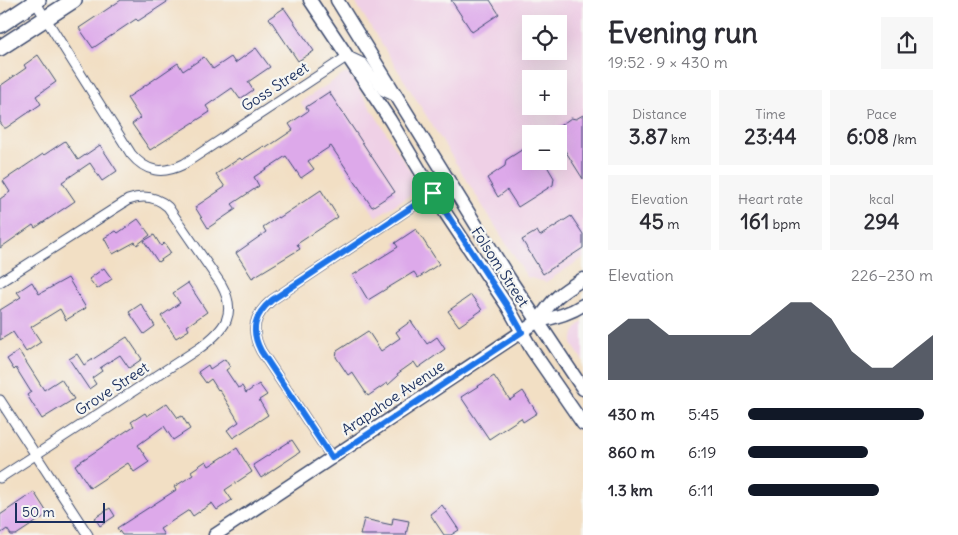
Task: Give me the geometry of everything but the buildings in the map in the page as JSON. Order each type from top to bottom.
[{"type":"main road","points":[[0,48],[74,0]]},
{"type":"main road","name":"Folsom Street","points":[[310,0],[390,120],[433,193],[508,307],[532,350],[583,424]]},
{"type":"main road","name":"Folsom Street","points":[[337,0],[513,284],[583,389]]},
{"type":"main road","points":[[0,25],[36,1]]},
{"type":"main road","name":"Arapahoe Avenue","points":[[215,535],[538,321],[550,303],[561,293],[583,279]]},
{"type":"main road","name":"Arapahoe Avenue","points":[[538,321],[560,317],[583,305]]},
{"type":"street","points":[[36,1],[46,19]]},
{"type":"street","name":"Goss Street","points":[[46,19],[130,154],[146,167],[157,170],[168,170],[184,164],[348,56]]},
{"type":"street","points":[[348,56],[363,63],[383,91],[398,98]]},
{"type":"street","points":[[332,458],[261,351],[254,332],[256,320],[272,300],[433,193]]},
{"type":"street","name":"Grove Street","points":[[0,282],[128,200],[143,196],[156,199],[168,207],[221,284],[229,301],[228,313],[222,329],[201,347],[0,478]]},
{"type":"street","points":[[0,400],[88,535]]},
{"type":"shaded area","points":[[354,0],[583,0],[583,258],[546,282],[527,277]]},
{"type":"shaded area","points":[[346,73],[350,75],[417,182],[416,191],[376,217],[300,102]]},
{"type":"shaded area","points":[[583,322],[583,361],[572,344],[574,333]]},
{"type":"route","points":[[433,193],[508,307],[522,332],[332,458],[261,351],[254,332],[256,320],[259,313],[272,300],[433,193]]}]
